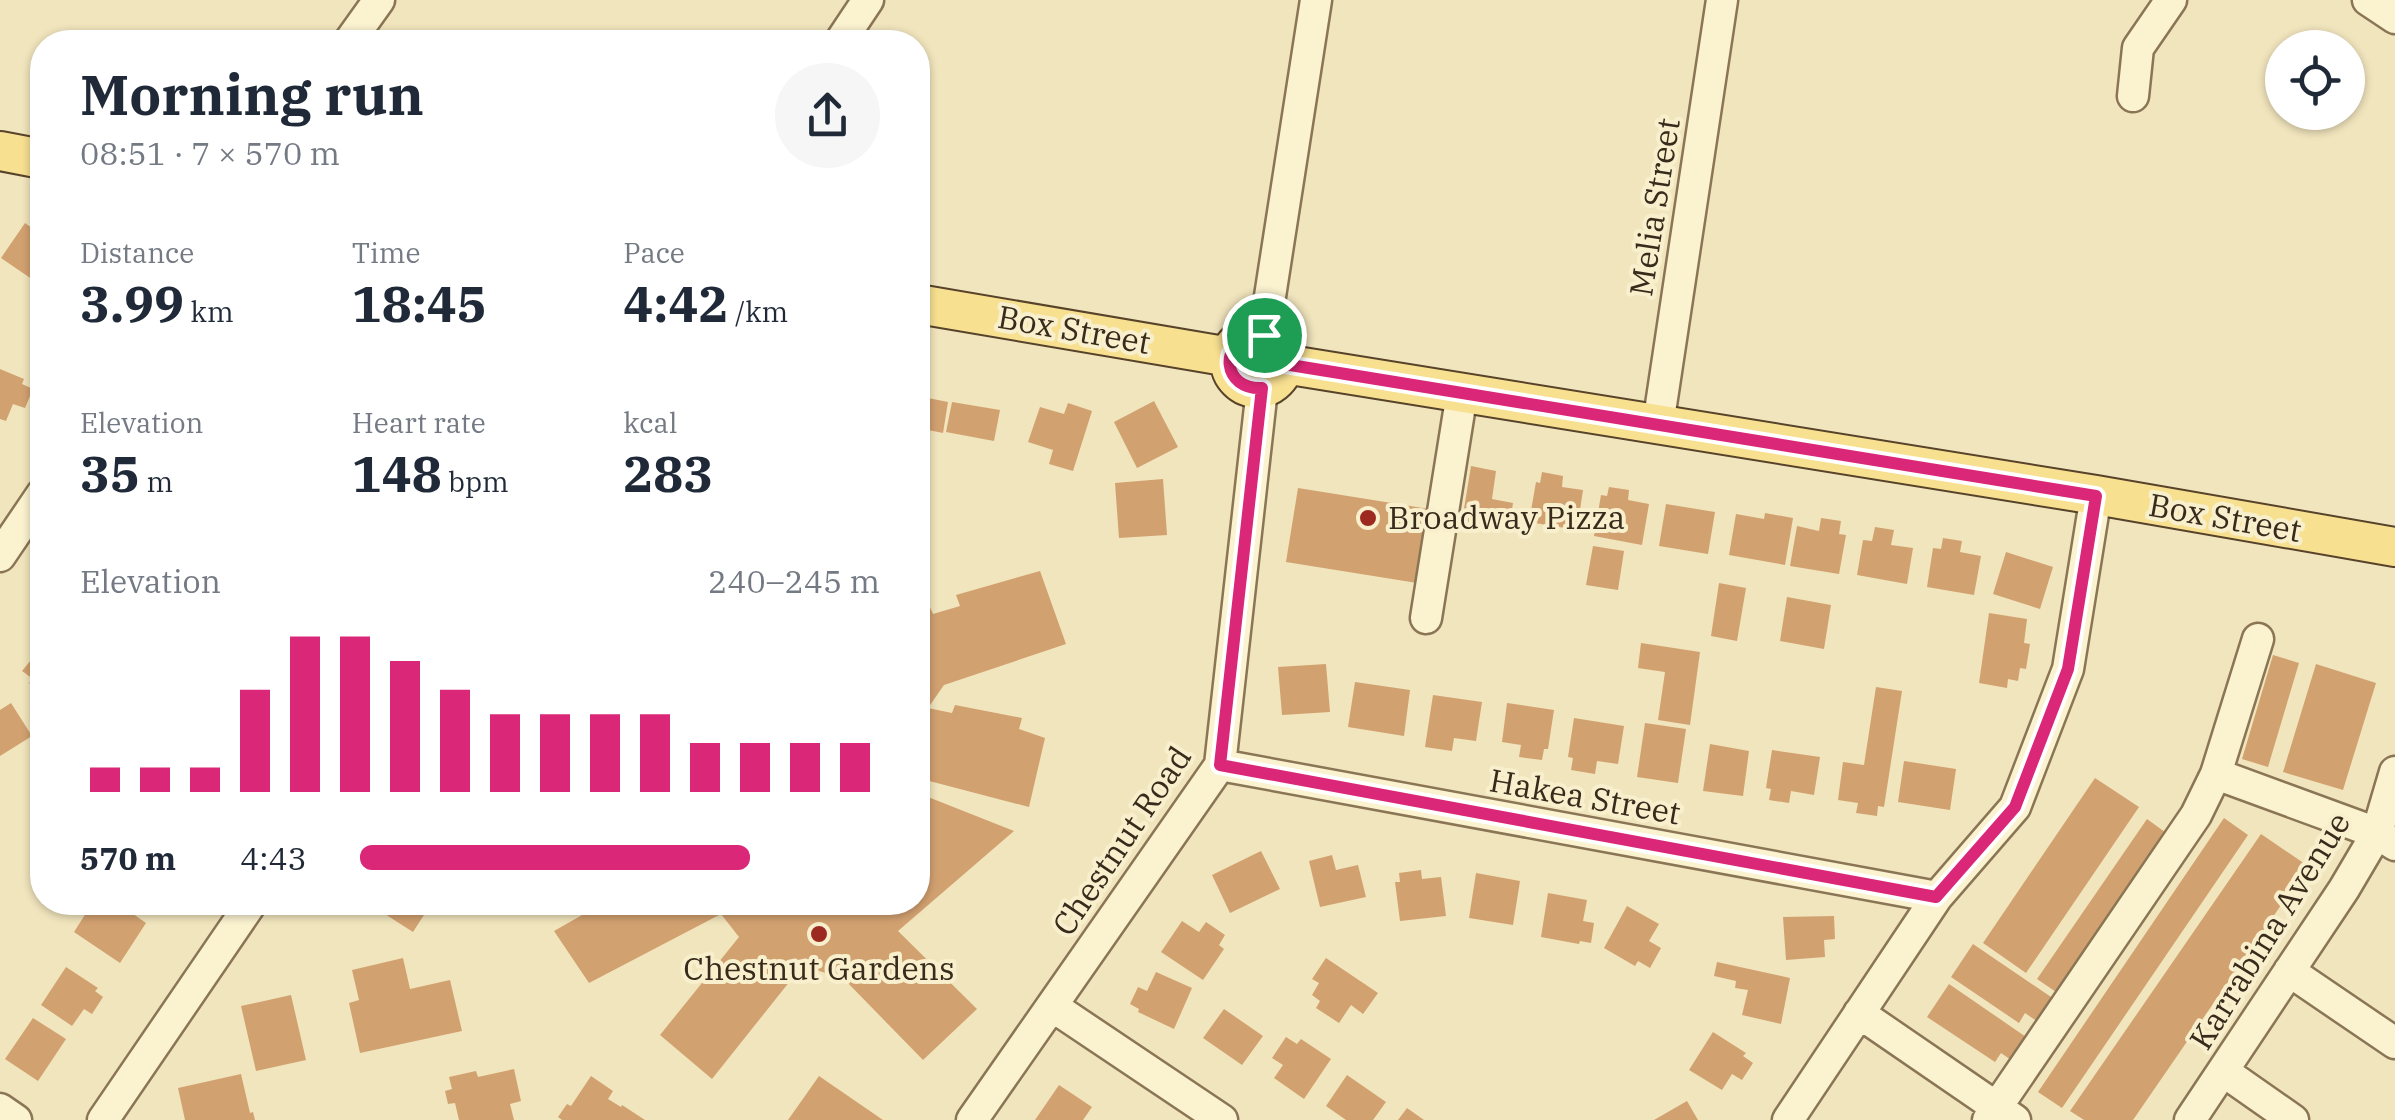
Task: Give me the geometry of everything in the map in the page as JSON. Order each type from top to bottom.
[{"type":"main road","points":[[0,151],[30,157]]},
{"type":"main road","name":"Box Street","points":[[930,306],[1230,358],[1239,340],[1256,334],[1270,363],[2395,547]]},
{"type":"street","points":[[357,30],[378,0]]},
{"type":"street","points":[[848,30],[868,0]]},
{"type":"street","name":"Chestnut Road","points":[[972,1120],[1220,765],[1316,0]]},
{"type":"street","name":"Melia Street","points":[[1658,425],[1722,0]]},
{"type":"street","points":[[2133,96],[2138,48],[2171,0]]},
{"type":"street","points":[[2368,0],[2395,18]]},
{"type":"street","points":[[1426,618],[1462,393]]},
{"type":"street","points":[[1788,1120],[1936,897],[2015,807],[2068,669],[2096,496]]},
{"type":"street","points":[[0,556],[30,512]]},
{"type":"street","points":[[1859,1013],[2000,1116],[2196,814],[2216,774],[2258,638]]},
{"type":"street","name":"Hakea Street","points":[[1220,765],[1936,897]]},
{"type":"street","name":"Karrabina Avenue","points":[[2190,1120],[2344,890],[2386,839],[2395,772]]},
{"type":"street","points":[[2216,774],[2386,839]]},
{"type":"street","points":[[104,1120],[243,915]]},
{"type":"street","points":[[2289,971],[2395,1043]]},
{"type":"street","points":[[1052,1006],[1222,1120]]},
{"type":"street","points":[[2223,1070],[2294,1120]]},
{"type":"street","points":[[0,1109],[16,1120]]},
{"type":"building","points":[[25,223],[30,227],[30,278],[1,258]]},
{"type":"building","points":[[0,369],[24,379],[22,384],[30,388],[30,396],[25,408],[13,404],[6,421],[0,419]]},
{"type":"building","points":[[930,398],[948,402],[943,433],[930,430]]},
{"type":"building","points":[[1154,401],[1178,447],[1137,468],[1114,422]]},
{"type":"building","points":[[952,402],[1000,410],[994,441],[946,432]]},
{"type":"building","points":[[1068,403],[1092,411],[1073,471],[1049,464],[1053,450],[1028,442],[1040,407],[1064,414]]},
{"type":"building","points":[[1471,466],[1496,471],[1492,499],[1513,503],[1509,529],[1462,521]]},
{"type":"building","points":[[1542,472],[1563,476],[1562,487],[1583,490],[1577,530],[1529,522],[1536,482],[1540,483]]},
{"type":"building","points":[[1163,479],[1167,535],[1119,538],[1115,483]]},
{"type":"building","points":[[1609,487],[1629,490],[1628,500],[1649,504],[1642,545],[1594,536],[1601,495],[1607,496]]},
{"type":"building","points":[[1298,488],[1429,509],[1417,583],[1286,562]]},
{"type":"building","points":[[1666,504],[1715,512],[1708,554],[1659,546]]},
{"type":"building","points":[[1765,513],[1793,518],[1785,565],[1729,555],[1736,514],[1764,519]]},
{"type":"building","points":[[1821,518],[1841,521],[1839,534],[1846,535],[1839,574],[1790,566],[1797,526],[1819,531]]},
{"type":"building","points":[[1875,527],[1894,530],[1891,545],[1913,548],[1907,584],[1857,575],[1863,540],[1872,541]]},
{"type":"building","points":[[1943,538],[1962,541],[1960,552],[1981,556],[1974,595],[1927,587],[1933,548],[1941,549]]},
{"type":"building","points":[[1593,546],[1624,551],[1618,590],[1586,585]]},
{"type":"building","points":[[2006,552],[2053,567],[2040,609],[1993,594]]},
{"type":"building","points":[[1040,571],[1066,644],[944,685],[930,705],[930,607],[933,614],[960,606],[956,595]]},
{"type":"building","points":[[1719,583],[1746,588],[1737,641],[1711,636]]},
{"type":"building","points":[[1787,597],[1831,605],[1824,649],[1780,641]]},
{"type":"building","points":[[1989,613],[2027,619],[2024,643],[2030,644],[2026,669],[2020,668],[2018,681],[2008,679],[2007,688],[1979,683]]},
{"type":"building","points":[[1641,643],[1700,652],[1690,725],[1658,720],[1665,672],[1638,668]]},
{"type":"building","points":[[2273,655],[2299,663],[2268,767],[2242,759]]},
{"type":"building","points":[[30,661],[30,677],[22,671]]},
{"type":"building","points":[[1326,664],[1330,712],[1282,715],[1278,667]]},
{"type":"building","points":[[2316,664],[2376,683],[2343,790],[2283,772]]},
{"type":"building","points":[[1355,682],[1410,690],[1404,736],[1348,727]]},
{"type":"building","points":[[1876,687],[1902,691],[1884,807],[1878,806],[1877,816],[1856,813],[1858,803],[1838,800],[1843,762],[1864,765]]},
{"type":"building","points":[[1433,695],[1482,702],[1476,741],[1454,738],[1452,751],[1425,747]]},
{"type":"building","points":[[11,703],[30,737],[0,756],[0,710]]},
{"type":"building","points":[[1507,703],[1554,710],[1548,749],[1544,749],[1542,760],[1519,757],[1521,745],[1502,742]]},
{"type":"building","points":[[955,705],[1022,718],[1019,729],[1045,738],[1029,807],[930,781],[930,708],[952,713]]},
{"type":"building","points":[[1574,718],[1624,726],[1618,764],[1597,761],[1595,774],[1571,770],[1573,758],[1568,757]]},
{"type":"building","points":[[1645,723],[1686,729],[1678,783],[1637,777]]},
{"type":"building","points":[[1710,744],[1749,751],[1743,796],[1703,791]]},
{"type":"building","points":[[1772,750],[1820,757],[1814,795],[1791,791],[1789,803],[1769,800],[1771,789],[1766,788]]},
{"type":"building","points":[[1904,761],[1956,769],[1950,810],[1898,802]]},
{"type":"building","points":[[2095,778],[2139,807],[2026,973],[1983,943]]},
{"type":"building","name":"Chestnut Gardens","points":[[930,798],[1014,831],[930,903]]},
{"type":"building","points":[[2224,818],[2248,835],[2062,1108],[2038,1092]]},
{"type":"building","points":[[2147,819],[2169,835],[2059,994],[2037,979]]},
{"type":"building","points":[[2261,834],[2308,866],[2133,1120],[2084,1120],[2070,1111]]},
{"type":"building","points":[[1261,851],[1280,889],[1230,913],[1212,875]]},
{"type":"building","points":[[1332,855],[1336,870],[1358,865],[1366,897],[1320,907],[1309,861]]},
{"type":"building","points":[[1421,870],[1422,879],[1441,877],[1446,916],[1400,921],[1395,882],[1400,882],[1399,873]]},
{"type":"building","points":[[1476,873],[1520,881],[1513,925],[1469,918]]},
{"type":"building","points":[[1548,893],[1587,900],[1583,921],[1594,923],[1591,943],[1541,937]]},
{"type":"building","points":[[1627,906],[1659,924],[1649,941],[1661,948],[1650,968],[1638,961],[1635,966],[1604,948]]},
{"type":"building","points":[[85,915],[135,915],[146,923],[120,963],[74,932]]},
{"type":"building","points":[[386,915],[424,915],[413,932]]},
{"type":"building","name":"Chestnut Gardens","points":[[582,915],[719,915],[589,983],[554,931]]},
{"type":"building","name":"Chestnut Gardens","points":[[722,915],[917,915],[898,931],[977,1009],[923,1060],[843,978],[802,966],[712,1079],[660,1035],[739,937]]},
{"type":"building","points":[[1834,916],[1835,939],[1824,940],[1825,957],[1786,960],[1783,917]]},
{"type":"building","points":[[1182,921],[1199,932],[1206,922],[1225,935],[1219,945],[1224,949],[1203,980],[1161,952]]},
{"type":"building","points":[[1973,944],[2054,999],[2038,1022],[2025,1013],[2019,1023],[1951,977]]},
{"type":"building","points":[[403,958],[410,989],[450,980],[462,1031],[360,1053],[349,1003],[359,1000],[352,970]]},
{"type":"building","points":[[1326,958],[1378,993],[1363,1014],[1351,1005],[1339,1023],[1316,1008],[1320,1001],[1312,995],[1319,983],[1312,979]]},
{"type":"building","points":[[1717,962],[1790,978],[1781,1024],[1742,1015],[1748,990],[1735,988],[1736,981],[1714,976]]},
{"type":"building","points":[[66,967],[98,988],[95,991],[103,997],[92,1014],[84,1009],[72,1026],[41,1005]]},
{"type":"building","points":[[1156,972],[1192,988],[1174,1029],[1138,1012],[1130,1004],[1138,987],[1147,991]]},
{"type":"building","points":[[1949,984],[2029,1039],[2014,1062],[2001,1053],[1995,1062],[1927,1017]]},
{"type":"building","points":[[291,995],[306,1060],[256,1071],[241,1006]]},
{"type":"building","points":[[1224,1009],[1263,1036],[1242,1065],[1203,1038]]},
{"type":"building","points":[[33,1018],[66,1039],[38,1081],[5,1059]]},
{"type":"building","points":[[1713,1032],[1746,1053],[1743,1056],[1753,1063],[1742,1080],[1732,1074],[1722,1090],[1689,1070]]},
{"type":"building","points":[[1286,1037],[1297,1044],[1301,1039],[1331,1059],[1304,1099],[1274,1078],[1283,1065],[1272,1058]]},
{"type":"building","points":[[514,1069],[521,1101],[510,1104],[514,1120],[459,1120],[455,1103],[448,1104],[445,1091],[452,1089],[449,1077],[476,1071],[478,1077]]},
{"type":"building","points":[[241,1074],[255,1120],[185,1120],[178,1088]]},
{"type":"building","points":[[1347,1075],[1386,1102],[1373,1120],[1346,1120],[1326,1106]]},
{"type":"building","points":[[591,1076],[613,1091],[608,1099],[645,1120],[558,1117],[567,1104],[571,1106]]},
{"type":"building","points":[[819,1076],[883,1120],[788,1120]]},
{"type":"building","points":[[1059,1085],[1092,1107],[1083,1120],[1035,1120]]},
{"type":"building","points":[[1687,1101],[1698,1120],[1654,1120]]},
{"type":"building","points":[[1407,1108],[1424,1120],[1398,1120]]},
{"type":"place","name":"Broadway Pizza","points":[[1368,518]]},
{"type":"place","name":"Chestnut Gardens","points":[[819,934]]},
{"type":"route","points":[[1264,335],[1280,346],[1284,364],[2096,496],[2068,669],[2015,807],[1936,897],[1220,765],[1262,388],[1253,389],[1236,380],[1229,362],[1239,340],[1264,335]]}]
